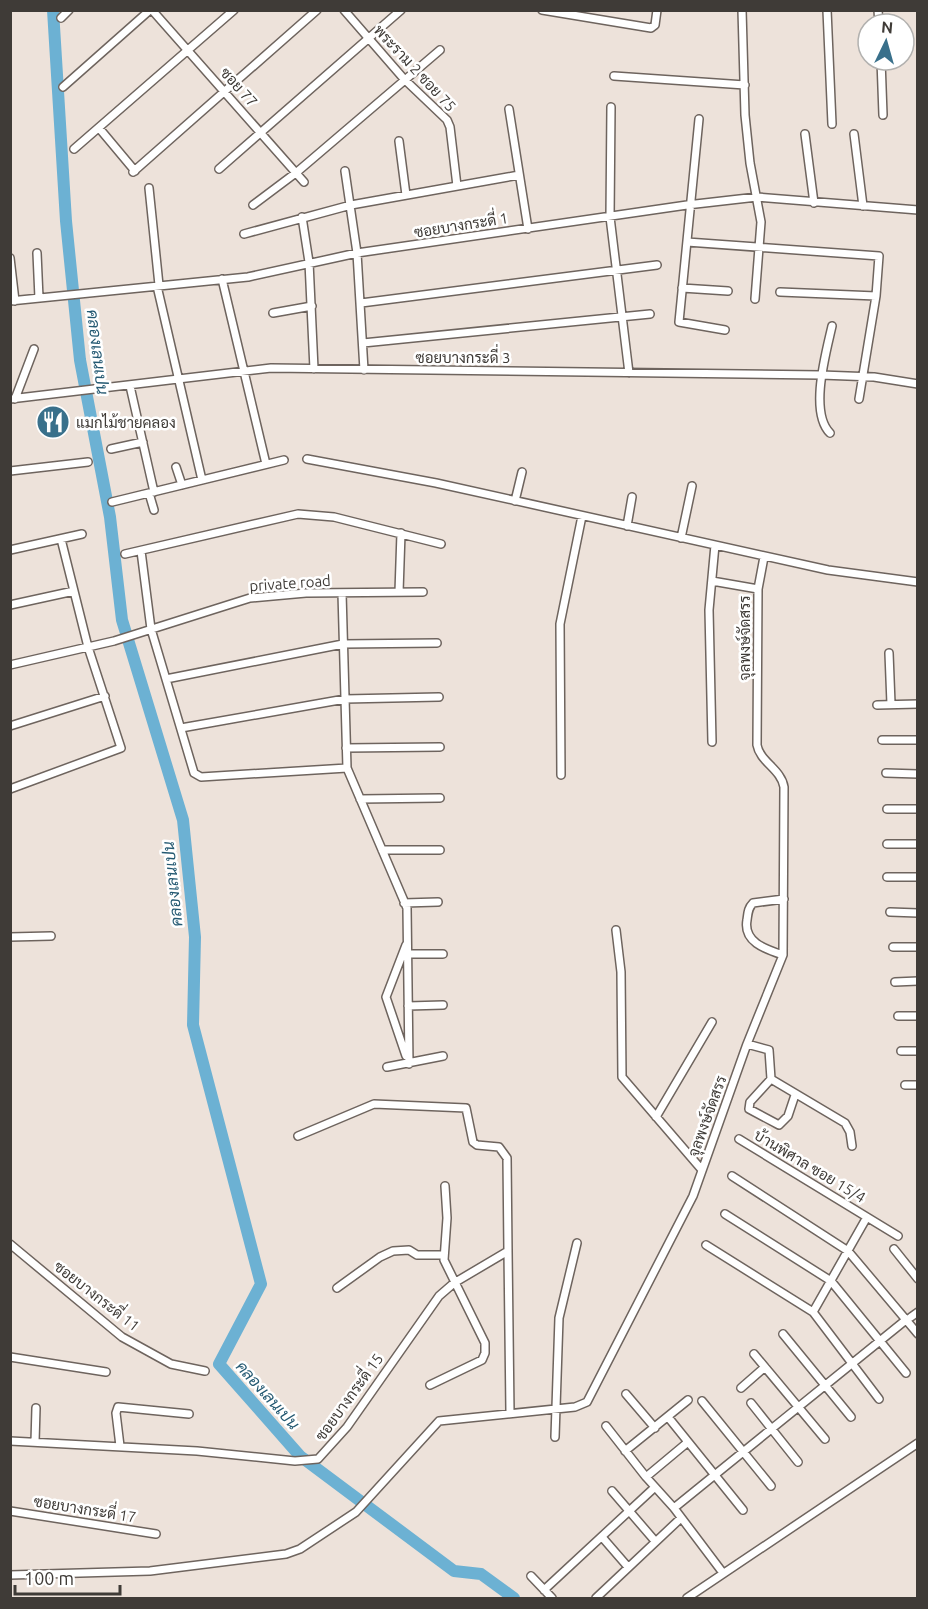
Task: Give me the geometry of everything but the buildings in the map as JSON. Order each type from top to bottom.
[{"type":"street","points":[[61,18],[69,10]]},
{"type":"street","points":[[63,87],[151,10]]},
{"type":"street","name":"ซอย 77","points":[[151,10],[304,182]]},
{"type":"street","points":[[74,149],[234,10]]},
{"type":"street","points":[[99,128],[134,171],[317,10]]},
{"type":"street","name":"พระราม 2 ซอย 75","points":[[344,10],[404,79],[442,114],[450,127],[457,186]]},
{"type":"street","points":[[219,169],[401,10]]},
{"type":"street","points":[[542,10],[651,28],[655,26],[657,10]]},
{"type":"street","points":[[742,10],[744,86],[750,163],[761,222],[755,299]]},
{"type":"street","points":[[827,10],[832,124]]},
{"type":"street","points":[[253,204],[297,172],[440,50]]},
{"type":"street","points":[[881,72],[883,114]]},
{"type":"street","points":[[614,76],[744,86]]},
{"type":"street","points":[[611,107],[610,217],[629,373]]},
{"type":"street","points":[[509,109],[528,229]]},
{"type":"street","points":[[699,119],[678,322],[724,330]]},
{"type":"street","points":[[805,134],[814,203]]},
{"type":"street","points":[[854,134],[863,206]]},
{"type":"street","points":[[399,141],[406,195]]},
{"type":"street","points":[[345,171],[357,254],[364,370]]},
{"type":"street","points":[[244,234],[351,205],[519,176]]},
{"type":"street","points":[[149,188],[158,286],[202,480]]},
{"type":"street","name":"ซอยบางกระดี่ 1","points":[[13,301],[248,277],[309,262],[357,254],[691,204],[756,197],[918,210]]},
{"type":"street","points":[[302,217],[309,262],[314,369]]},
{"type":"street","points":[[687,242],[876,254],[880,260],[876,296],[859,399]]},
{"type":"street","points":[[37,253],[39,298]]},
{"type":"street","points":[[10,258],[13,301]]},
{"type":"street","points":[[361,303],[657,265]]},
{"type":"street","points":[[222,279],[266,464]]},
{"type":"street","points":[[682,288],[728,291]]},
{"type":"street","points":[[780,292],[876,296]]},
{"type":"street","points":[[273,314],[312,306]]},
{"type":"street","points":[[363,343],[650,314]]},
{"type":"street","points":[[830,433],[822,423],[821,375],[832,326]]},
{"type":"street","points":[[13,399],[34,349]]},
{"type":"street","name":"ซอยบางกระดี่ 3","points":[[13,399],[244,374],[271,368],[863,376],[918,384]]},
{"type":"street","points":[[130,386],[143,442],[154,510]]},
{"type":"street","points":[[111,449],[143,442]]},
{"type":"street","points":[[307,459],[515,501],[764,557],[839,572],[918,582]]},
{"type":"street","points":[[111,502],[284,460]]},
{"type":"street","points":[[10,471],[88,462]]},
{"type":"street","points":[[176,466],[182,485]]},
{"type":"street","points":[[515,501],[522,472]]},
{"type":"street","points":[[681,538],[692,486]]},
{"type":"street","points":[[627,526],[632,497]]},
{"type":"street","points":[[125,554],[298,514],[334,517],[441,544]]},
{"type":"street","points":[[561,775],[560,624],[582,516]]},
{"type":"street","points":[[399,592],[401,533]]},
{"type":"street","points":[[10,550],[82,534]]},
{"type":"street","points":[[10,789],[120,749],[122,745],[88,647],[61,539]]},
{"type":"street","points":[[712,742],[711,581],[715,545]]},
{"type":"street","points":[[141,551],[151,629],[197,776],[347,768]]},
{"type":"street","name":"จุลพงษ์จัดสรร","points":[[10,1575],[150,1571],[286,1554],[300,1549],[356,1512],[435,1423],[510,1412],[580,1406],[587,1401],[693,1196],[747,1044],[783,955],[782,779],[760,755],[757,745],[758,589],[764,557]]},
{"type":"street","points":[[711,581],[758,589]]},
{"type":"street","points":[[10,605],[74,591]]},
{"type":"street","name":"private road","points":[[88,647],[129,637],[250,598],[287,594],[423,592]]},
{"type":"street","points":[[342,593],[347,768],[404,903],[409,1061]]},
{"type":"street","points":[[166,678],[344,644],[437,643]]},
{"type":"street","points":[[10,665],[88,647]]},
{"type":"street","points":[[889,653],[891,704]]},
{"type":"street","points":[[10,726],[105,696]]},
{"type":"street","points":[[181,728],[345,699],[439,697]]},
{"type":"street","points":[[877,705],[918,704]]},
{"type":"street","points":[[882,740],[918,740]]},
{"type":"street","points":[[346,748],[440,747]]},
{"type":"street","points":[[886,773],[918,774]]},
{"type":"street","points":[[360,799],[440,798]]},
{"type":"street","points":[[887,809],[918,809]]},
{"type":"street","points":[[887,844],[918,844]]},
{"type":"street","points":[[382,850],[440,850]]},
{"type":"street","points":[[887,877],[918,877]]},
{"type":"street","points":[[783,955],[761,947],[748,936],[745,928],[749,907],[753,903],[784,899]]},
{"type":"street","points":[[404,903],[438,902]]},
{"type":"street","points":[[890,912],[918,913]]},
{"type":"street","points":[[616,930],[621,972],[622,1074],[702,1170]]},
{"type":"street","points":[[10,937],[51,936]]},
{"type":"street","points":[[407,941],[386,997],[409,1061]]},
{"type":"street","points":[[893,947],[918,947]]},
{"type":"street","points":[[407,954],[443,954]]},
{"type":"street","points":[[894,982],[918,981]]},
{"type":"street","points":[[408,1006],[443,1005]]},
{"type":"street","points":[[898,1016],[918,1016]]},
{"type":"street","points":[[656,1117],[712,1022]]},
{"type":"street","points":[[747,1044],[769,1050],[771,1079],[750,1102],[749,1109],[780,1125],[788,1116],[795,1095]]},
{"type":"street","points":[[901,1051],[918,1051]]},
{"type":"street","points":[[387,1067],[409,1061]]},
{"type":"street","points":[[771,1079],[845,1124],[850,1132],[852,1146]]},
{"type":"street","points":[[905,1085],[918,1085]]},
{"type":"street","points":[[298,1136],[374,1104],[466,1108],[473,1142],[477,1145],[499,1147],[507,1158],[510,1412]]},
{"type":"street","name":"บ้านพิศาล ซอย 15/4","points":[[739,1139],[898,1236]]},
{"type":"street","points":[[732,1176],[848,1251],[909,1318],[918,1334]]},
{"type":"street","points":[[430,1385],[485,1357],[484,1343],[443,1255],[447,1218],[445,1185]]},
{"type":"street","points":[[725,1214],[831,1281],[906,1373]]},
{"type":"street","points":[[813,1312],[867,1217]]},
{"type":"street","points":[[555,1437],[558,1318],[577,1243]]},
{"type":"street","name":"ซอยบางกระดี่ 11","points":[[10,1244],[122,1337],[171,1364],[205,1371]]},
{"type":"street","points":[[706,1245],[813,1312],[879,1399]]},
{"type":"street","points":[[894,1249],[918,1279]]},
{"type":"street","points":[[337,1288],[380,1257],[393,1251],[406,1250],[417,1255],[443,1255]]},
{"type":"street","name":"ซอยบางกระดี่ 15","points":[[10,1440],[120,1446],[295,1461],[312,1461],[321,1458],[347,1427],[426,1315],[454,1282],[508,1251]]},
{"type":"street","points":[[674,1508],[714,1473],[918,1312]]},
{"type":"street","points":[[783,1334],[851,1417]]},
{"type":"street","points":[[754,1354],[825,1439]]},
{"type":"street","points":[[10,1357],[106,1372]]},
{"type":"street","points":[[741,1388],[765,1366]]},
{"type":"street","points":[[626,1394],[655,1428]]},
{"type":"street","points":[[625,1451],[688,1400]]},
{"type":"street","points":[[702,1401],[744,1449],[771,1486]]},
{"type":"street","points":[[750,1402],[798,1462]]},
{"type":"street","points":[[120,1446],[116,1413],[118,1407],[189,1414]]},
{"type":"street","points":[[35,1442],[36,1408]]},
{"type":"street","points":[[668,1417],[743,1510]]},
{"type":"street","points":[[606,1426],[654,1488],[674,1508],[723,1573]]},
{"type":"street","points":[[646,1477],[688,1442]]},
{"type":"street","points":[[691,1598],[723,1573],[918,1443]]},
{"type":"street","points":[[544,1590],[654,1488]]},
{"type":"street","points":[[612,1491],[655,1541]]},
{"type":"street","name":"ซอยบางกระดี่ 17","points":[[10,1511],[156,1534]]},
{"type":"street","points":[[596,1599],[681,1518]]},
{"type":"street","points":[[602,1537],[628,1567]]},
{"type":"street","points":[[531,1576],[552,1599]]},
{"type":"waterway","name":"คลองเลนเปน","points":[[53,10],[66,221],[80,360],[110,517],[122,620],[183,820],[195,937],[193,1025],[261,1284],[219,1364],[300,1456],[454,1571],[481,1574],[514,1598]]},
{"type":"place","name":"แมกไม้ชายคลอง","points":[[53,422]]}]
